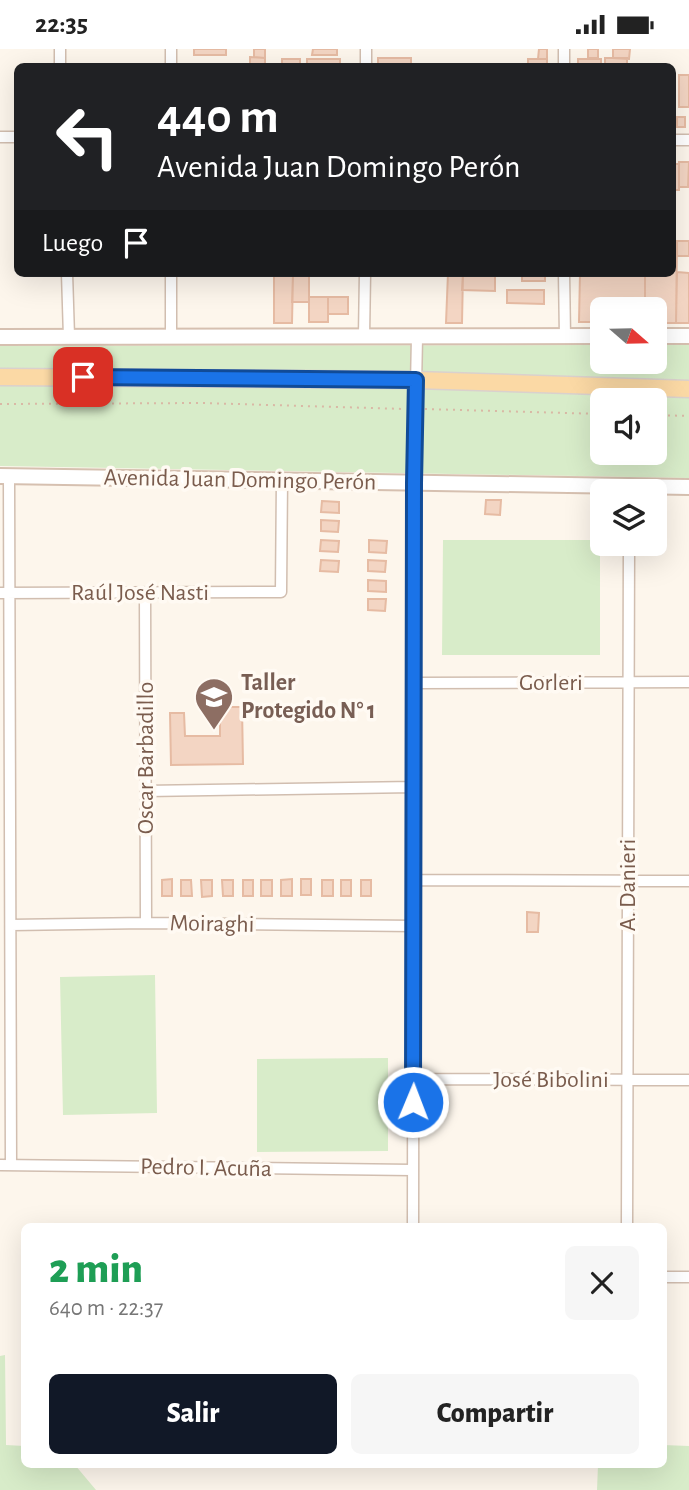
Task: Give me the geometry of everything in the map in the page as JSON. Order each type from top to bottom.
[{"type":"main road","points":[[667,336],[689,336]]},
{"type":"main road","points":[[0,337],[590,337]]},
{"type":"main road","points":[[0,377],[416,380],[689,389]]},
{"type":"main road","name":"Avenida Juan Domingo Perón","points":[[5,476],[282,479],[590,488]]},
{"type":"main road","name":"Avenida Juan Domingo Perón","points":[[667,488],[689,487]]},
{"type":"street","points":[[67,277],[69,337]]},
{"type":"street","points":[[171,277],[171,337]]},
{"type":"street","points":[[364,337],[365,277]]},
{"type":"street","points":[[565,277],[565,337]]},
{"type":"street","points":[[413,1223],[414,483],[417,337]]},
{"type":"street","points":[[5,476],[5,881],[10,925],[5,1165]]},
{"type":"street","name":"Raúl José Nasti","points":[[5,593],[281,592],[282,479]]},
{"type":"street","name":"A. Danieri","points":[[626,1223],[629,556]]},
{"type":"street","name":"Oscar Barbadillo","points":[[145,593],[146,923]]},
{"type":"street","name":"Gorleri","points":[[414,683],[689,682]]},
{"type":"street","points":[[146,791],[414,787]]},
{"type":"street","points":[[415,880],[689,881]]},
{"type":"street","name":"Moiraghi","points":[[10,925],[146,923],[414,926]]},
{"type":"street","name":"José Bibolini","points":[[414,1079],[689,1080]]},
{"type":"street","name":"Pedro I. Acuña","points":[[5,1165],[412,1170]]},
{"type":"street","points":[[667,1277],[689,1277]]},
{"type":"path","points":[[0,404],[202,403],[590,414]]},
{"type":"path","points":[[667,415],[689,416]]},
{"type":"green space","points":[[590,345],[590,375],[667,375],[667,345],[689,345],[689,478],[0,466],[0,346]]},
{"type":"green space","points":[[443,540],[590,540],[590,556],[600,556],[600,655],[442,655]]},
{"type":"green space","points":[[155,975],[157,1113],[63,1115],[60,977]]},
{"type":"green space","points":[[388,1058],[388,1151],[257,1152],[257,1059]]},
{"type":"green space","points":[[5,1355],[6,1445],[21,1446],[21,1468],[78,1468],[96,1490],[0,1490],[0,1356]]},
{"type":"green space","points":[[667,1445],[689,1446],[689,1490],[597,1490],[598,1468],[667,1468]]},
{"type":"building","points":[[194,49],[226,49],[226,55],[194,55]]},
{"type":"building","points":[[254,49],[265,49],[265,58],[254,57]]},
{"type":"building","points":[[313,49],[337,49],[337,55],[312,55]]},
{"type":"building","points":[[539,49],[547,49],[547,59],[538,59]]},
{"type":"building","points":[[588,49],[598,49],[598,58],[588,58]]},
{"type":"building","points":[[613,49],[630,49],[629,59],[613,58]]},
{"type":"building","points":[[250,57],[265,58],[265,63],[250,63]]},
{"type":"building","points":[[378,58],[411,58],[411,63],[378,63]]},
{"type":"building","points":[[605,58],[627,58],[627,63],[605,63]]},
{"type":"building","points":[[282,59],[300,59],[300,63],[282,63]]},
{"type":"building","points":[[307,59],[340,59],[340,63],[307,63]]},
{"type":"building","points":[[528,59],[547,59],[547,63],[528,63]]},
{"type":"building","points":[[578,59],[601,59],[601,63],[578,63]]},
{"type":"building","points":[[679,75],[689,75],[689,107],[679,107]]},
{"type":"building","points":[[677,117],[685,117],[685,127],[677,127]]},
{"type":"building","points":[[679,162],[689,162],[688,187],[679,187]]},
{"type":"building","points":[[676,164],[679,164],[679,190],[676,190]]},
{"type":"building","points":[[677,241],[676,323],[667,323],[667,297],[645,297],[645,277],[676,277]]},
{"type":"building","points":[[677,241],[689,241],[689,256],[677,256]]},
{"type":"building","points":[[677,272],[689,273],[689,323],[676,323]]},
{"type":"building","points":[[274,277],[293,277],[292,323],[274,323]]},
{"type":"building","points":[[293,277],[309,277],[309,302],[292,302]]},
{"type":"building","points":[[448,277],[463,277],[462,323],[446,323]]},
{"type":"building","points":[[463,277],[495,277],[495,291],[462,290]]},
{"type":"building","points":[[522,277],[545,277],[545,281],[522,281]]},
{"type":"building","points":[[580,277],[645,277],[645,297],[590,297],[590,322],[579,322]]},
{"type":"building","points":[[507,290],[544,290],[544,304],[507,303]]},
{"type":"building","points":[[309,297],[328,297],[328,322],[309,322]]},
{"type":"building","points":[[328,297],[348,297],[348,314],[328,314]]},
{"type":"building","points":[[486,500],[501,500],[500,515],[485,514]]},
{"type":"building","points":[[322,501],[339,502],[339,513],[321,512]]},
{"type":"building","points":[[321,520],[339,521],[338,532],[321,531]]},
{"type":"building","points":[[321,540],[339,541],[338,552],[320,551]]},
{"type":"building","points":[[369,540],[387,541],[386,553],[369,552]]},
{"type":"building","points":[[321,560],[339,561],[338,572],[320,571]]},
{"type":"building","points":[[368,560],[386,561],[385,572],[368,571]]},
{"type":"building","points":[[368,580],[386,581],[386,592],[368,591]]},
{"type":"building","points":[[368,599],[386,599],[385,611],[368,610]]},
{"type":"building","points":[[220,707],[242,707],[243,764],[171,765],[170,713],[184,713],[185,736],[220,736]]},
{"type":"building","points":[[172,879],[172,896],[162,896],[162,880]]},
{"type":"building","points":[[292,879],[292,896],[281,896],[281,880]]},
{"type":"building","points":[[301,879],[311,879],[311,895],[301,895]]},
{"type":"building","points":[[181,880],[191,880],[192,896],[181,896]]},
{"type":"building","points":[[201,880],[212,880],[212,896],[202,897]]},
{"type":"building","points":[[222,880],[233,880],[233,896],[223,896]]},
{"type":"building","points":[[243,880],[253,880],[253,896],[243,896]]},
{"type":"building","points":[[261,880],[272,880],[272,896],[261,896]]},
{"type":"building","points":[[322,880],[333,880],[333,896],[322,896]]},
{"type":"building","points":[[341,880],[351,880],[351,896],[341,896]]},
{"type":"building","points":[[361,880],[371,880],[371,896],[361,896]]},
{"type":"building","points":[[527,912],[539,913],[538,932],[527,932]]},
{"type":"place","name":"Taller Protegido N° 1","points":[[214,731]]},
{"type":"route","points":[[83,377],[416,380],[413,1102]]}]
